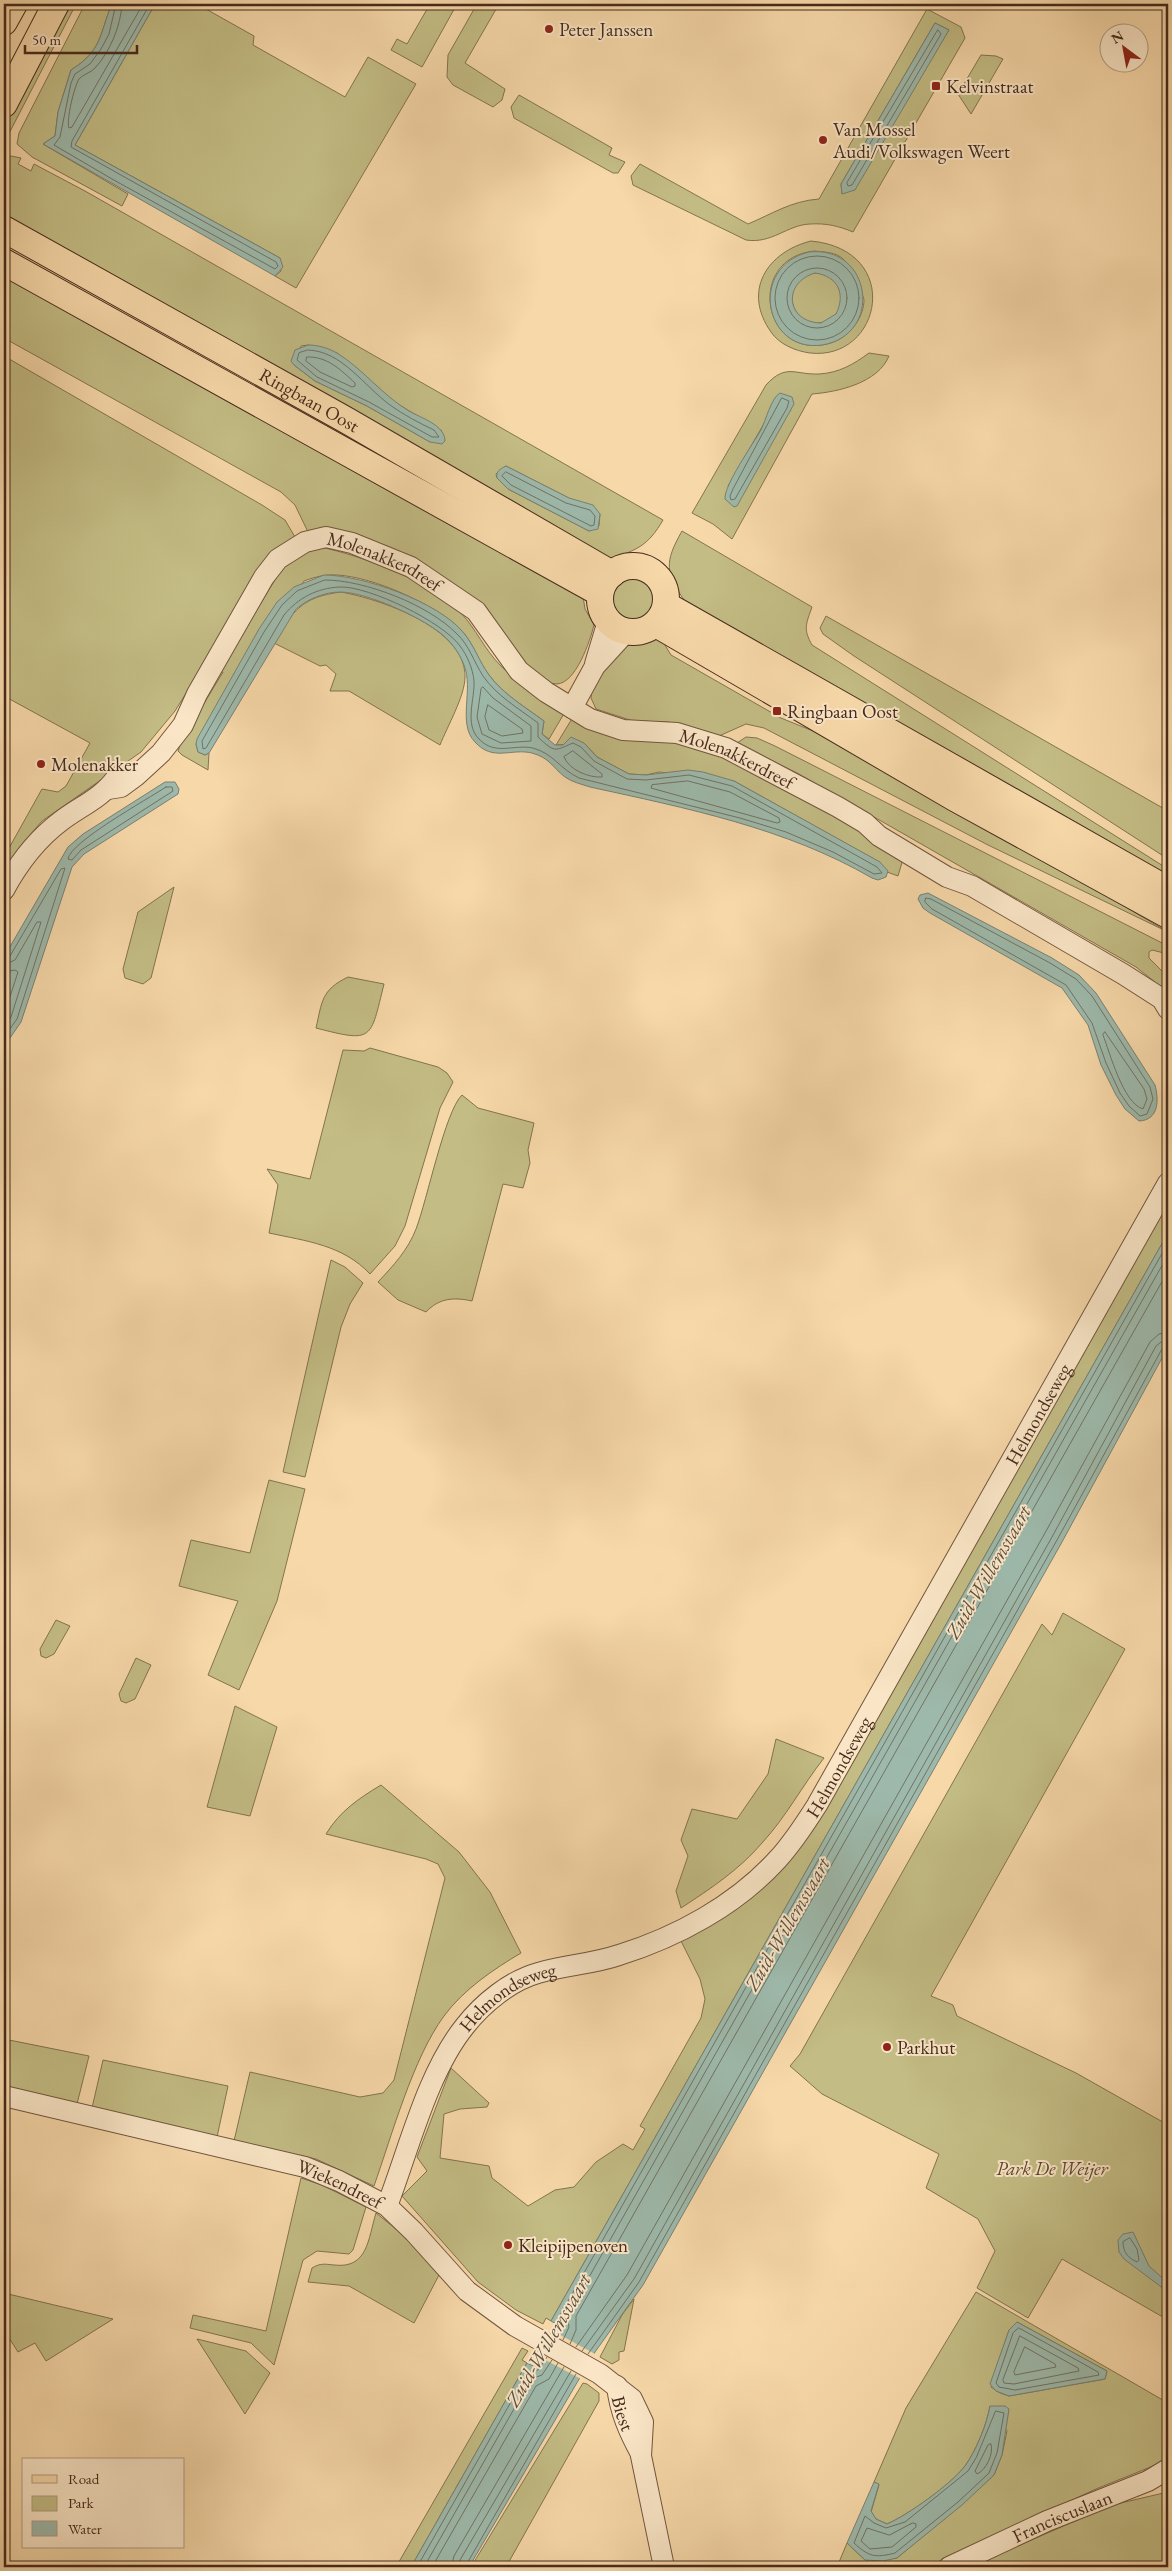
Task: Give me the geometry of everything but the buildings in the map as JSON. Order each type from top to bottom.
[{"type":"main road","points":[[4,22],[14,4]]},
{"type":"main road","points":[[4,104],[56,4]]},
{"type":"main road","name":"Ringbaan Oost","points":[[4,229],[346,420],[606,583]]},
{"type":"main road","name":"Ringbaan Oost","points":[[4,262],[606,583]]},
{"type":"main road","points":[[630,566],[649,570],[663,584],[661,614],[637,633],[617,627],[602,613],[606,583],[630,566]]},
{"type":"main road","points":[[661,614],[1168,890]]},
{"type":"main road","points":[[661,614],[953,797],[1168,915]]},
{"type":"street","name":"Molenakkerdreef","points":[[4,890],[40,839],[61,821],[108,789],[121,787],[161,753],[183,726],[198,694],[264,578],[278,559],[304,542],[326,537],[352,543],[411,567],[476,611],[519,671],[590,719],[623,730],[677,733],[726,748],[865,823],[884,828],[952,868],[972,886],[1124,974],[1162,999],[1168,1009]]},
{"type":"street","points":[[572,708],[617,627]]},
{"type":"street","name":"Helmondseweg","points":[[387,2206],[439,2068],[465,2026],[484,2007],[503,1990],[536,1974],[619,1956],[689,1926],[730,1900],[758,1879],[777,1861],[796,1837],[817,1805],[1168,1183]]},
{"type":"street","name":"Wiekendreef","points":[[4,2096],[305,2167],[339,2181],[387,2206],[414,2232],[467,2291],[497,2314],[617,2386]]},
{"type":"street","name":"Biest","points":[[617,2386],[620,2407],[626,2427],[642,2456],[664,2567]]},
{"type":"street","name":"Franciscuslaan","points":[[949,2567],[1047,2521],[1148,2481],[1168,2469]]},
{"type":"street","name":"Franciscuslaan","points":[[1148,2481],[1168,2482]]},
{"type":"green space","points":[[73,4],[75,6],[4,143],[4,123],[54,29]]},
{"type":"green space","points":[[85,4],[112,4],[95,48],[81,63],[71,70],[58,112],[55,136],[43,144],[128,194],[122,206],[32,157],[17,144],[19,133]]},
{"type":"green space","points":[[155,4],[197,4],[254,36],[253,45],[345,97],[368,57],[416,84],[296,288],[275,276],[281,271],[280,258],[75,145]]},
{"type":"green space","points":[[430,4],[457,4],[422,67],[391,50],[397,39],[407,44]]},
{"type":"green space","points":[[477,4],[499,4],[465,63],[505,89],[502,100],[493,107],[453,85],[447,77],[448,55]]},
{"type":"green space","points":[[927,9],[961,27],[965,38],[853,232],[832,225],[810,224],[794,227],[764,239],[746,240],[633,185],[631,176],[640,164],[748,224],[799,202],[819,199]],"holes":[[[935,23],[949,30],[842,194],[841,184]]]},
{"type":"green space","points":[[981,55],[996,56],[1003,59],[971,114],[958,94]]},
{"type":"green space","points":[[519,95],[612,148],[609,155],[625,162],[618,173],[613,173],[514,118],[511,107]]},
{"type":"green space","points":[[11,156],[21,158],[18,164],[31,171],[34,164],[85,191],[663,520],[646,542],[634,550],[608,559],[4,214],[4,161]],"holes":[[[308,345],[337,353],[393,401],[442,431],[430,442],[367,406],[315,381],[294,365],[301,346]],[[506,466],[600,514],[599,526],[589,531],[508,489],[497,478],[496,474]]]},
{"type":"green space","points":[[811,241],[841,249],[860,263],[871,283],[872,303],[866,323],[854,340],[835,351],[810,353],[788,346],[774,336],[763,317],[759,302],[759,288],[764,275],[771,264],[795,246]],"holes":[[[814,251],[826,252],[843,259],[858,286],[864,303],[858,320],[844,336],[827,344],[805,345],[788,337],[777,323],[771,306],[771,288],[778,271],[792,258]]]},
{"type":"green space","points":[[4,269],[582,590],[585,609],[594,625],[586,650],[576,669],[564,682],[557,684],[546,681],[534,674],[523,663],[482,613],[469,601],[459,595],[416,579],[308,532],[295,505],[281,492],[4,338]]},
{"type":"green space","points":[[817,273],[826,275],[837,284],[842,298],[840,307],[831,318],[817,323],[808,321],[797,312],[792,298],[794,289],[803,278]]},
{"type":"green space","points":[[869,353],[889,356],[876,373],[845,388],[812,394],[732,539],[713,524],[692,513],[766,385],[773,378],[785,372],[819,374],[833,372],[852,364]],"holes":[[[775,398],[791,410],[728,486],[766,420]]]},
{"type":"green space","points":[[4,356],[262,505],[285,520],[295,537],[270,558],[175,711],[141,752],[42,821],[23,843],[4,872],[4,857],[42,789],[58,792],[66,786],[90,743],[4,696]]},
{"type":"green space","points":[[682,531],[812,607],[806,630],[812,645],[1168,869],[1168,878],[686,603],[674,583],[669,567],[672,551]]},
{"type":"green space","points":[[320,547],[376,563],[395,571],[432,590],[448,601],[466,619],[490,653],[507,672],[565,712],[549,739],[542,734],[544,721],[515,700],[495,682],[485,670],[465,635],[449,620],[420,602],[385,586],[352,577],[328,575],[304,581],[196,744],[198,752],[205,755],[209,753],[208,770],[182,755],[178,751],[182,740],[223,672],[218,672],[283,567],[295,555]]},
{"type":"green space","points":[[633,579],[648,585],[654,600],[648,615],[633,621],[618,615],[612,600],[618,585]]},
{"type":"green space","points":[[341,592],[377,601],[398,609],[436,630],[452,644],[462,660],[465,677],[459,702],[440,745],[349,691],[330,691],[336,674],[326,665],[320,666],[274,643],[287,622],[300,607],[317,597]]},
{"type":"green space","points":[[826,616],[1168,811],[1168,859],[823,634],[820,628]]},
{"type":"green space","points":[[646,635],[660,637],[671,655],[781,718],[813,731],[988,826],[1168,932],[988,845],[764,728],[746,724],[719,736],[668,722],[633,721],[596,709],[591,698],[592,686],[598,673],[633,638]]},
{"type":"green space","points":[[573,717],[676,739],[776,778],[903,859],[898,876],[887,872],[879,862],[734,781],[659,772],[646,775],[629,774],[597,757],[584,743],[556,745]]},
{"type":"green space","points":[[746,737],[757,738],[775,746],[1168,946],[1168,954],[1152,950],[1149,952],[1149,958],[1168,977],[1168,999],[1155,982],[1136,967],[799,774],[737,743]]},
{"type":"green space","points":[[174,887],[151,978],[143,984],[125,978],[123,969],[138,912]]},
{"type":"green space","points":[[348,977],[384,984],[372,1026],[367,1033],[359,1035],[335,1033],[316,1028],[324,998],[332,987]]},
{"type":"green space","points":[[370,1048],[438,1067],[447,1073],[453,1082],[440,1108],[405,1226],[395,1246],[370,1274],[348,1256],[336,1250],[269,1233],[278,1185],[267,1169],[310,1179],[343,1050],[364,1051]]},
{"type":"green space","points":[[462,1095],[478,1108],[534,1123],[528,1150],[530,1163],[523,1188],[503,1184],[472,1301],[453,1299],[442,1301],[426,1312],[398,1300],[378,1282],[400,1257],[413,1237],[449,1119]]},
{"type":"green space","points":[[1168,1203],[1168,1233],[551,2321],[546,2318],[543,2324],[516,2310],[478,2282],[402,2196],[427,2171],[417,2157],[451,2068],[489,2103],[487,2107],[460,2109],[444,2114],[440,2158],[489,2166],[492,2178],[528,2206],[555,2190],[574,2187],[596,2162],[623,2144],[633,2150],[645,2129],[640,2126],[701,2018],[705,1999],[700,1979],[680,1939],[817,1820],[846,1774]]},
{"type":"green space","points":[[331,1260],[345,1267],[363,1283],[350,1304],[341,1327],[305,1477],[283,1472]]},
{"type":"green space","points":[[269,1480],[305,1489],[277,1601],[239,1690],[208,1675],[238,1601],[179,1586],[191,1540],[250,1553]]},
{"type":"green space","name":"Park De Weijer","points":[[1063,1613],[1125,1649],[931,1996],[953,2005],[957,2016],[1076,2073],[1168,2125],[1168,2320],[1062,2259],[1028,2318],[977,2288],[995,2251],[978,2219],[926,2188],[939,2154],[822,2094],[790,2066],[800,2054],[1042,1624],[1052,1635]]},
{"type":"green space","points":[[56,1620],[70,1626],[54,1654],[46,1658],[41,1656],[40,1649]]},
{"type":"green space","points":[[136,1658],[151,1665],[135,1699],[126,1703],[121,1701],[119,1694]]},
{"type":"green space","points":[[235,1706],[277,1727],[250,1816],[207,1807]]},
{"type":"green space","points":[[776,1739],[824,1758],[779,1823],[753,1853],[724,1878],[681,1908],[676,1891],[688,1856],[681,1840],[692,1809],[737,1819],[768,1774]]},
{"type":"green space","points":[[381,1785],[459,1852],[490,1892],[521,1953],[470,1988],[452,2006],[433,2033],[404,2098],[374,2186],[316,2159],[234,2141],[250,2072],[360,2097],[383,2093],[394,2080],[445,1878],[438,1864],[426,1859],[326,1834],[350,1806]]},
{"type":"green space","points":[[4,2039],[89,2056],[77,2104],[4,2087]]},
{"type":"green space","points":[[103,2060],[228,2086],[217,2137],[92,2108]]},
{"type":"green space","points":[[301,2178],[322,2185],[366,2207],[353,2250],[349,2254],[317,2251],[303,2260],[274,2365],[251,2343],[190,2328],[193,2315],[266,2331]]},
{"type":"green space","points":[[376,2213],[401,2233],[439,2275],[414,2323],[349,2286],[308,2282],[312,2268],[315,2266],[323,2264],[345,2265],[354,2262],[360,2257],[368,2242]]},
{"type":"green space","points":[[976,2292],[1168,2403],[1168,2460],[1096,2489],[927,2567],[837,2567],[847,2543],[865,2560],[897,2558],[994,2475],[1002,2455],[1007,2431],[990,2406],[977,2445],[965,2466],[950,2482],[929,2499],[896,2520],[887,2524],[876,2519],[871,2512],[879,2485],[874,2482],[906,2408]],"holes":[[[1017,2322],[1107,2371],[1105,2379],[1009,2396],[991,2387],[1009,2330]]]},
{"type":"green space","points":[[4,2293],[113,2319],[46,2361],[35,2343],[18,2352],[4,2330]]},
{"type":"green space","points":[[634,2299],[624,2351],[619,2352],[619,2360],[612,2364],[600,2357],[622,2315]]},
{"type":"green space","points":[[197,2339],[246,2351],[270,2373],[245,2414]]},
{"type":"green space","points":[[522,2348],[528,2351],[522,2360],[527,2363],[411,2567],[396,2567]]},
{"type":"green space","points":[[583,2383],[599,2393],[599,2401],[506,2567],[471,2567]]},
{"type":"green space","points":[[1168,2492],[1168,2567],[969,2567],[1112,2505]]},
{"type":"water","points":[[112,4],[155,4],[75,145],[280,258],[283,267],[275,276],[43,144],[55,136],[58,112],[71,70],[81,63],[95,48]]},
{"type":"water","points":[[935,23],[949,30],[855,190],[842,194],[841,184]]},
{"type":"water","points":[[809,252],[830,254],[846,262],[857,276],[862,292],[862,309],[855,325],[842,338],[822,345],[802,344],[787,336],[776,323],[771,307],[771,290],[777,274],[790,261]],"holes":[[[815,273],[823,275],[838,287],[840,293],[839,307],[836,314],[821,323],[809,321],[795,309],[792,301],[793,293],[797,285],[804,278]]]},
{"type":"water","points":[[308,345],[327,348],[346,359],[399,405],[437,426],[444,435],[445,441],[442,444],[430,442],[367,406],[315,381],[291,361],[295,350]]},
{"type":"water","points":[[780,393],[792,397],[794,404],[737,506],[734,507],[725,499],[729,484],[761,430],[774,399]]},
{"type":"water","points":[[506,466],[569,498],[593,505],[600,514],[598,529],[589,531],[508,489],[497,478],[499,471]]},
{"type":"water","points":[[324,575],[359,580],[399,592],[436,610],[451,621],[467,637],[485,670],[495,682],[515,700],[544,721],[542,734],[555,745],[563,745],[571,737],[584,743],[597,757],[629,774],[646,775],[688,770],[703,772],[734,781],[880,862],[888,871],[886,877],[878,880],[872,878],[805,846],[735,822],[577,783],[565,777],[543,757],[532,753],[495,753],[482,748],[470,735],[467,726],[467,674],[457,651],[443,635],[430,626],[392,606],[352,593],[335,592],[322,595],[311,599],[296,609],[209,753],[205,755],[198,752],[197,739],[259,629],[277,602],[294,587]]},
{"type":"water","points":[[165,782],[175,782],[179,789],[178,794],[84,854],[72,867],[21,1022],[10,1038],[4,1043],[4,957],[68,847],[83,834]]},
{"type":"water","points":[[928,893],[1052,958],[1079,975],[1096,993],[1155,1085],[1157,1103],[1154,1113],[1146,1120],[1139,1121],[1125,1109],[1101,1065],[1088,1025],[1062,988],[930,913],[923,908],[918,899],[920,895]]},
{"type":"water","name":"Zuid-Willemsvaart","points":[[1168,1233],[1168,1347],[1062,1542],[643,2285],[595,2352],[469,2567],[411,2567],[527,2363],[535,2367],[558,2325],[551,2321]]},
{"type":"water","points":[[1133,2232],[1149,2266],[1168,2283],[1168,2292],[1124,2259],[1119,2252],[1118,2240],[1123,2234]]},
{"type":"water","points":[[1017,2322],[1107,2371],[1105,2379],[1009,2396],[996,2391],[990,2384],[1009,2330]]},
{"type":"water","points":[[990,2406],[1005,2406],[1009,2409],[1002,2455],[994,2475],[962,2505],[897,2558],[883,2561],[865,2560],[847,2543],[874,2482],[879,2484],[871,2511],[876,2519],[887,2524],[940,2490],[965,2466],[980,2437]]},
{"type":"pier","points":[[553,2331],[595,2354],[581,2379],[538,2356]]},
{"type":"place","name":"Peter Janssen","points":[[549,29]]},
{"type":"place","name":"Kelvinstraat","points":[[936,86]]},
{"type":"place","name":"Van Mossel Audi/Volkswagen Weert","points":[[823,140]]},
{"type":"place","name":"Ringbaan Oost","points":[[777,711]]},
{"type":"place","name":"Molenakker","points":[[41,764]]},
{"type":"place","name":"Parkhut","points":[[887,2047]]},
{"type":"place","name":"Kleipijpenoven","points":[[508,2245]]}]
